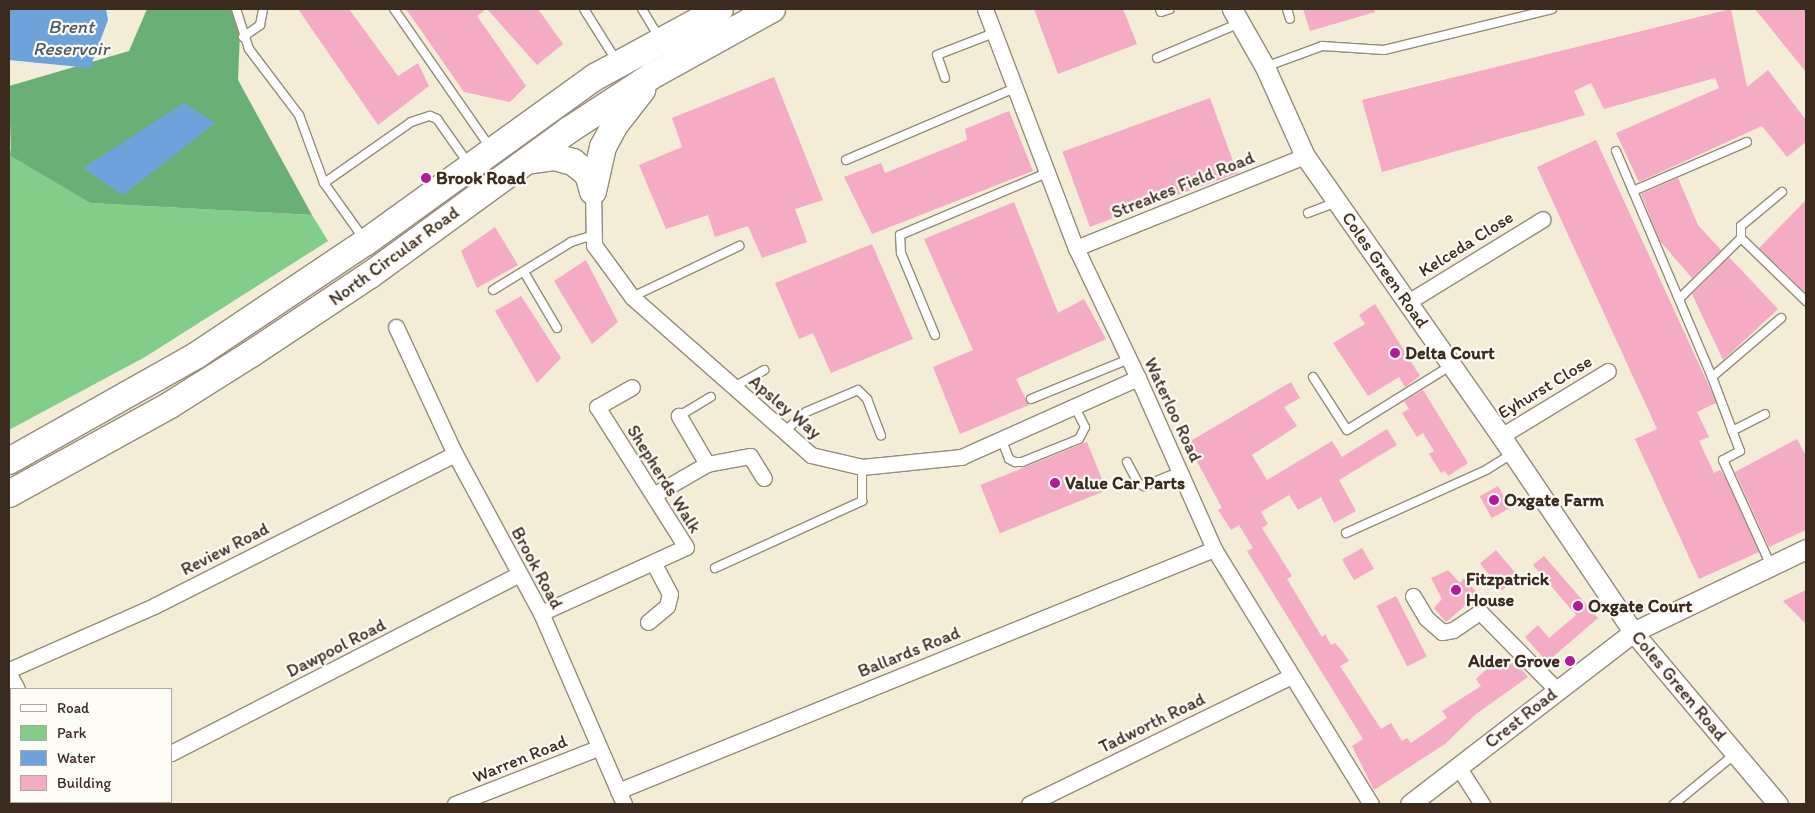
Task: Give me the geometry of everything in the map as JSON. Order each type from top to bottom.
[{"type":"highway","name":"North Circular Road","points":[[9,461],[197,355],[366,242],[595,77],[720,9]]},
{"type":"highway","name":"North Circular Road","points":[[9,494],[170,405],[251,354],[370,275],[523,162],[654,75],[772,9]]},
{"type":"highway","points":[[593,191],[603,147],[614,126],[654,75]]},
{"type":"highway","points":[[523,162],[554,156],[573,162],[588,174],[593,191]]},
{"type":"street","name":"Waterloo Road","points":[[985,9],[1076,248],[1181,471],[1214,549],[1371,804]]},
{"type":"street","name":"Coles Green Road","points":[[1236,16],[1265,67],[1305,156],[1452,364],[1633,632],[1778,804]]},
{"type":"street","name":"Streakes Field Road","points":[[1076,248],[1305,156]]},
{"type":"street","name":"Apsley Way","points":[[593,191],[594,244],[632,297],[732,388],[811,455],[862,466],[961,457],[1138,378]]},
{"type":"street","name":"Kelceda Close","points":[[1408,302],[1543,219]]},
{"type":"street","name":"Brook Road","points":[[396,327],[455,454],[518,575],[541,613],[621,798]]},
{"type":"street","name":"Eyhurst Close","points":[[1501,436],[1608,371]]},
{"type":"street","name":"Shepherds Walk","points":[[541,613],[686,547],[655,494],[598,407],[632,387]]},
{"type":"street","points":[[679,416],[707,464]]},
{"type":"street","name":"Review Road","points":[[9,672],[154,606],[455,454]]},
{"type":"street","points":[[655,494],[707,464],[750,456],[764,478]]},
{"type":"street","name":"Ballards Road","points":[[621,798],[1214,549]]},
{"type":"street","name":"Crest Road","points":[[1410,804],[1633,632],[1806,549]]},
{"type":"street","points":[[648,622],[667,606],[670,594],[653,562]]},
{"type":"street","name":"Dawpool Road","points":[[172,752],[518,575]]},
{"type":"street","points":[[1413,596],[1426,618],[1442,632],[1452,630],[1480,612],[1557,690]]},
{"type":"street","points":[[9,672],[17,688]]},
{"type":"street","name":"Tadworth Road","points":[[1029,804],[1292,676]]},
{"type":"street","name":"Warren Road","points":[[456,804],[598,748]]},
{"type":"street","points":[[1459,768],[1482,804]]},
{"type":"lane","points":[[236,9],[243,37],[299,115],[324,183],[366,242]]},
{"type":"lane","points":[[243,37],[260,25],[263,9]]},
{"type":"lane","points":[[394,9],[492,151]]},
{"type":"lane","points":[[584,9],[619,64]]},
{"type":"lane","points":[[642,9],[661,41]]},
{"type":"lane","points":[[1160,9],[1161,12],[1170,9]]},
{"type":"lane","points":[[1287,9],[1290,19]]},
{"type":"lane","points":[[1265,67],[1322,46],[1384,50],[1552,9]]},
{"type":"lane","points":[[1157,58],[1236,16]]},
{"type":"lane","points":[[945,78],[937,54],[994,33]]},
{"type":"lane","points":[[846,160],[1015,88]]},
{"type":"lane","points":[[324,183],[411,122],[430,116],[437,119],[470,167]]},
{"type":"lane","points":[[1633,191],[1747,142]]},
{"type":"lane","points":[[1616,152],[1712,377],[1740,451],[1723,460],[1771,566]]},
{"type":"lane","points":[[935,335],[901,253],[900,235],[1048,173]]},
{"type":"lane","points":[[1782,192],[1740,226],[1741,238],[1806,301]]},
{"type":"lane","points":[[1308,213],[1337,202]]},
{"type":"lane","points":[[493,290],[571,242],[594,235]]},
{"type":"lane","points":[[1679,299],[1741,238]]},
{"type":"lane","points":[[632,297],[739,246]]},
{"type":"lane","points":[[524,272],[557,328]]},
{"type":"lane","points":[[1712,377],[1781,318]]},
{"type":"lane","points":[[1031,400],[1129,359]]},
{"type":"lane","points":[[1313,377],[1347,430],[1452,364]]},
{"type":"lane","points":[[732,388],[764,370]]},
{"type":"lane","points":[[784,432],[806,412],[858,390],[867,400],[881,435]]},
{"type":"lane","points":[[679,416],[711,397]]},
{"type":"lane","points":[[1001,438],[1009,459],[1015,462],[1022,462],[1079,438],[1085,427],[1074,405]]},
{"type":"lane","points":[[1732,431],[1765,414]]},
{"type":"lane","points":[[1346,533],[1479,473],[1512,454]]},
{"type":"lane","points":[[1127,462],[1138,483],[1144,486],[1181,471]]},
{"type":"lane","points":[[716,568],[862,501],[862,466]]},
{"type":"lane","points":[[1674,804],[1735,754]]},
{"type":"green space","points":[[147,9],[241,9],[238,80],[312,215],[90,203],[11,156],[9,86],[129,51]]},
{"type":"green space","points":[[9,145],[12,156],[90,203],[312,215],[328,241],[145,357],[9,430]]},
{"type":"water","name":"Brent Reservoir","points":[[9,9],[106,9],[108,20],[90,68],[9,60]]},
{"type":"water","points":[[184,103],[215,123],[123,195],[83,168]]},
{"type":"building","points":[[298,9],[349,9],[398,76],[418,63],[429,86],[378,125]]},
{"type":"building","points":[[406,9],[486,9],[477,16],[526,86],[510,102],[464,92]]},
{"type":"building","points":[[487,9],[538,9],[563,44],[537,65]]},
{"type":"building","points":[[1034,9],[1123,9],[1137,44],[1058,74]]},
{"type":"building","points":[[1303,9],[1374,9],[1375,12],[1310,31]]},
{"type":"building","points":[[1731,9],[1747,87],[1768,70],[1806,120],[1806,142],[1787,157],[1762,126],[1639,182],[1616,133],[1719,88],[1715,78],[1604,109],[1591,83],[1574,91],[1585,115],[1382,172],[1362,100]]},
{"type":"building","points":[[1755,9],[1806,9],[1806,72]]},
{"type":"building","points":[[774,77],[823,200],[795,209],[807,242],[762,258],[748,226],[715,237],[708,215],[666,229],[639,165],[682,147],[672,118]]},
{"type":"building","points":[[1210,98],[1237,173],[1090,227],[1062,152]]},
{"type":"building","points":[[1009,111],[1033,171],[872,234],[844,177],[881,163],[885,173],[967,140],[965,129]]},
{"type":"building","points":[[1596,140],[1714,397],[1716,403],[1697,412],[1709,437],[1699,441],[1714,473],[1720,470],[1725,477],[1759,552],[1699,579],[1635,439],[1657,429],[1537,167]]},
{"type":"building","points":[[1678,178],[1698,225],[1721,250],[1692,278],[1660,241],[1641,194]]},
{"type":"building","points":[[1806,200],[1806,293],[1759,248]]},
{"type":"building","points":[[1014,202],[1058,313],[1084,299],[1106,339],[1016,379],[1029,405],[960,434],[933,367],[973,350],[924,239]]},
{"type":"building","points":[[495,227],[518,265],[477,288],[461,251]]},
{"type":"building","points":[[872,244],[913,339],[831,373],[813,333],[799,339],[775,283]]},
{"type":"building","points":[[1729,257],[1778,309],[1723,360],[1692,294]]},
{"type":"building","points":[[586,260],[618,322],[592,344],[554,281]]},
{"type":"building","points":[[521,296],[561,358],[537,383],[495,311]]},
{"type":"building","name":"Delta Court","points":[[1375,304],[1420,376],[1405,387],[1399,377],[1368,396],[1333,343],[1365,324],[1359,315]]},
{"type":"building","points":[[1291,382],[1300,398],[1284,407],[1297,426],[1252,455],[1267,480],[1332,441],[1342,457],[1387,429],[1397,445],[1339,480],[1356,511],[1334,523],[1321,497],[1298,510],[1289,495],[1261,512],[1268,524],[1262,528],[1292,576],[1287,579],[1322,637],[1325,634],[1331,645],[1335,643],[1349,661],[1340,666],[1381,729],[1391,723],[1402,741],[1407,738],[1411,743],[1447,718],[1442,711],[1481,686],[1476,679],[1496,661],[1504,669],[1515,661],[1528,677],[1476,714],[1445,744],[1374,790],[1352,746],[1363,739],[1247,551],[1253,548],[1239,525],[1231,530],[1218,510],[1222,508],[1187,443]]},
{"type":"building","points":[[1423,390],[1468,463],[1448,476],[1445,471],[1441,473],[1429,454],[1434,451],[1423,433],[1417,437],[1402,413],[1409,409],[1404,401]]},
{"type":"building","points":[[1797,439],[1806,456],[1806,530],[1769,547],[1735,472]]},
{"type":"building","points":[[1087,442],[1106,490],[1000,533],[980,485]]},
{"type":"building","name":"Oxgate Farm","points":[[1498,486],[1510,508],[1492,518],[1480,496]]},
{"type":"building","points":[[1362,548],[1374,569],[1354,580],[1342,560]]},
{"type":"building","points":[[1496,550],[1518,577],[1502,590],[1480,563]]},
{"type":"building","name":"Oxgate Court","points":[[1544,556],[1598,618],[1547,662],[1525,637],[1538,625],[1549,638],[1576,615],[1533,565]]},
{"type":"building","name":"Fitzpatrick House","points":[[1448,570],[1460,583],[1464,578],[1482,598],[1470,608],[1466,605],[1446,622],[1434,608],[1442,599],[1431,578]]},
{"type":"building","points":[[1806,590],[1806,624],[1783,601]]},
{"type":"building","points":[[1396,596],[1427,657],[1407,667],[1376,606]]},
{"type":"place","name":"Brook Road","points":[[426,178]]},
{"type":"place","name":"Delta Court","points":[[1395,353]]},
{"type":"place","name":"Value Car Parts","points":[[1055,483]]},
{"type":"place","name":"Oxgate Farm","points":[[1494,500]]},
{"type":"place","name":"Fitzpatrick House","points":[[1456,590]]},
{"type":"place","name":"Oxgate Court","points":[[1578,606]]},
{"type":"place","name":"Alder Grove","points":[[1570,661]]}]
